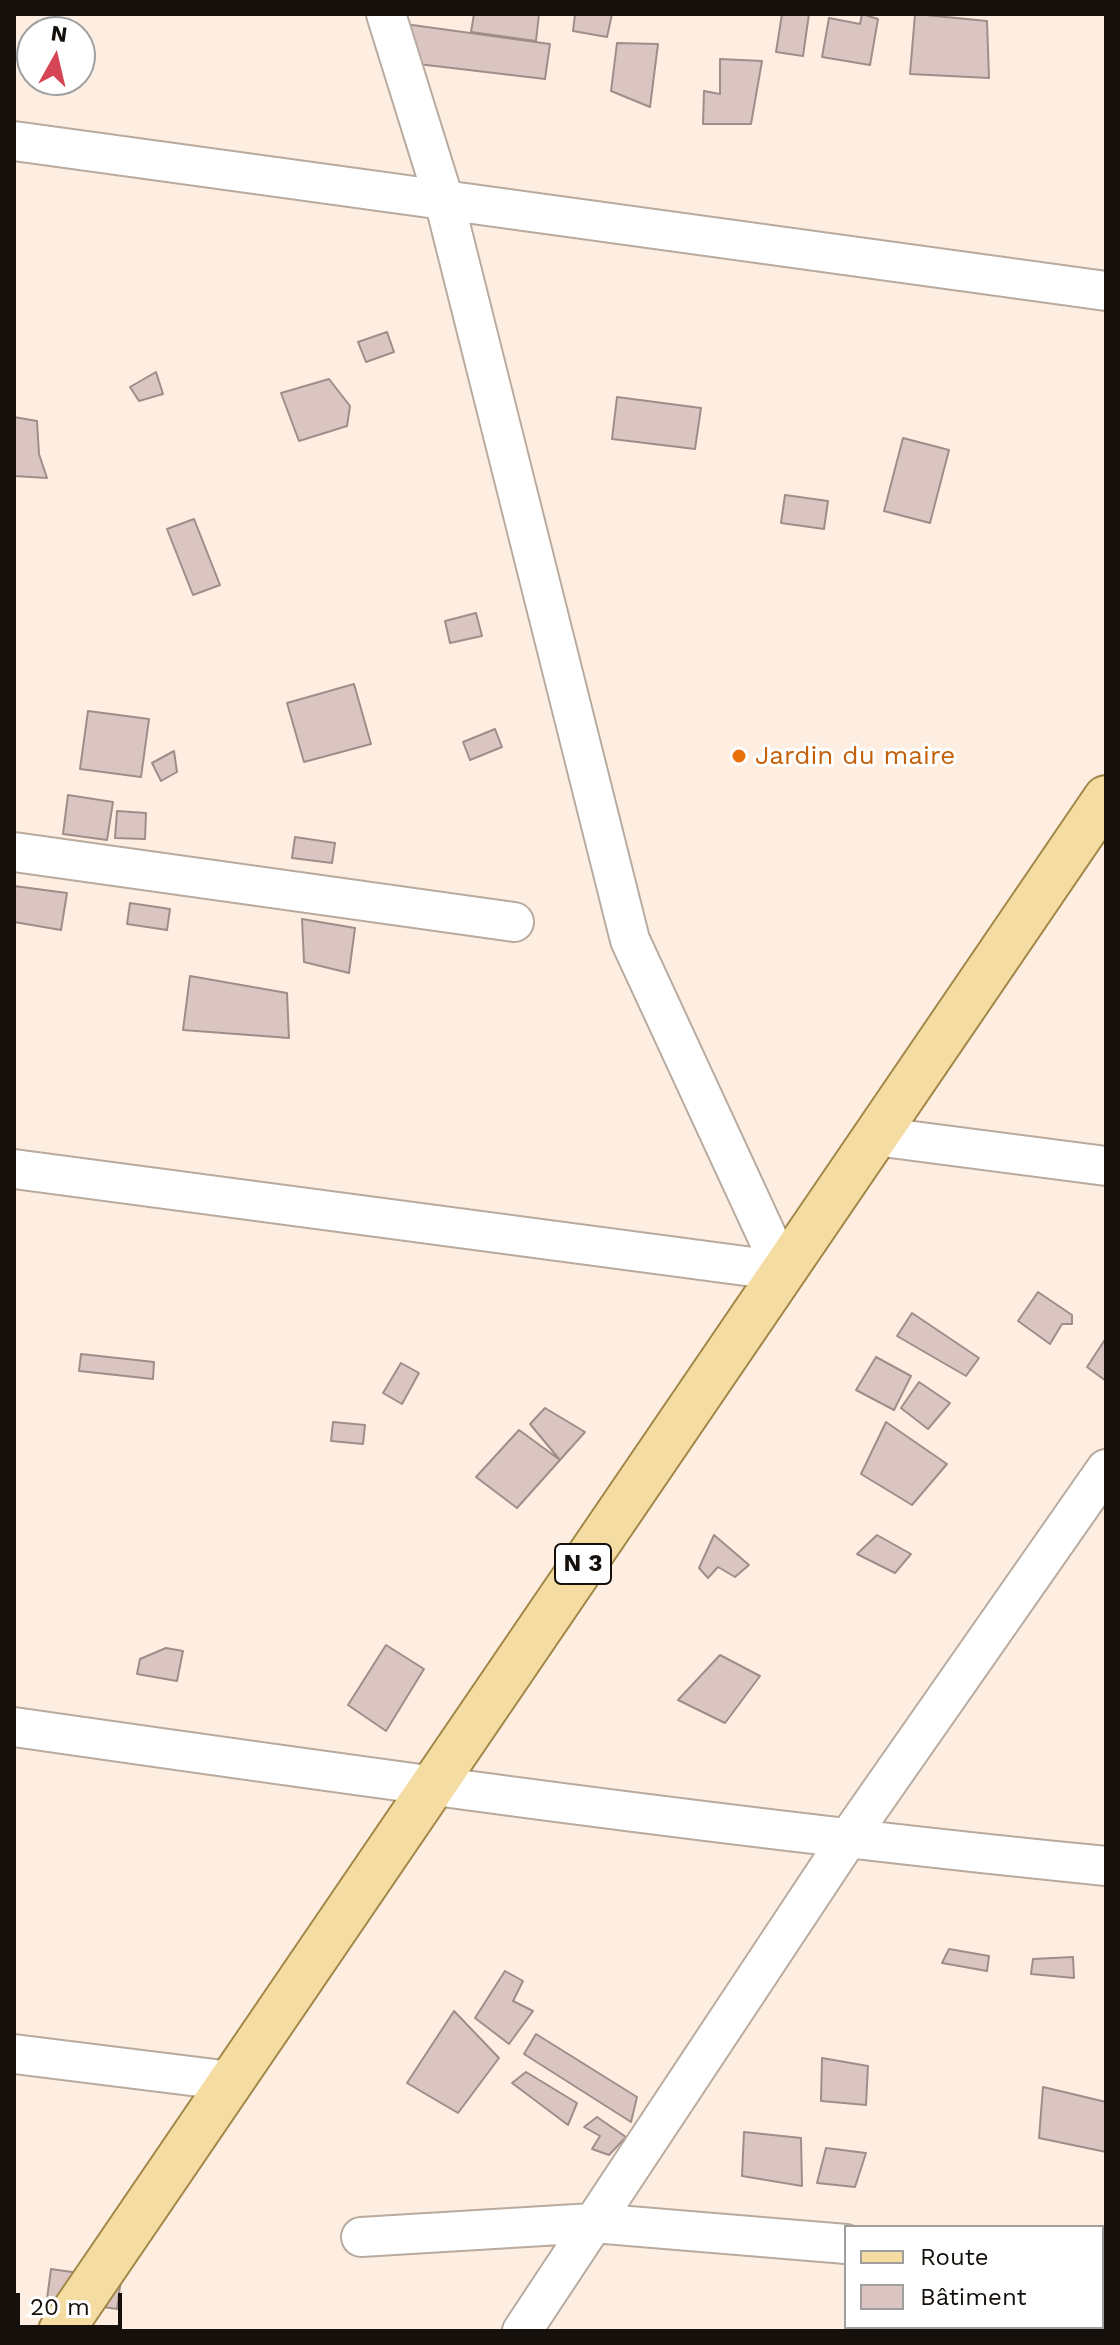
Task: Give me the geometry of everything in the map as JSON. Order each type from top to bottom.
[{"type":"main road","name":"N 3","points":[[61,2331],[1106,798]]},
{"type":"street","points":[[386,14],[444,200],[630,940],[783,1271]]},
{"type":"street","points":[[14,141],[1106,291]]},
{"type":"street","points":[[14,852],[514,922]]},
{"type":"street","points":[[875,1136],[1106,1166]]},
{"type":"street","points":[[14,1169],[783,1271]]},
{"type":"street","points":[[522,2331],[847,1840],[1099,1489]]},
{"type":"street","points":[[14,1727],[432,1787],[847,1840],[1106,1866]]},
{"type":"street","points":[[14,2054],[231,2081]]},
{"type":"street","points":[[361,2237],[593,2223],[844,2244]]},
{"type":"building","points":[[474,14],[539,14],[536,41],[471,32]]},
{"type":"building","points":[[575,14],[612,14],[607,37],[573,31]]},
{"type":"building","points":[[782,14],[809,14],[803,56],[776,52]]},
{"type":"building","points":[[862,14],[878,19],[870,65],[822,57],[829,18],[860,24]]},
{"type":"building","points":[[915,14],[987,21],[989,78],[910,74]]},
{"type":"building","points":[[405,24],[550,44],[545,79],[418,64]]},
{"type":"building","points":[[617,43],[658,44],[650,107],[611,91]]},
{"type":"building","points":[[720,59],[762,61],[751,124],[703,124],[704,91],[720,94]]},
{"type":"building","points":[[387,332],[394,352],[366,362],[358,342]]},
{"type":"building","points":[[156,372],[163,394],[139,401],[130,387]]},
{"type":"building","points":[[329,379],[350,406],[347,426],[299,441],[281,393]]},
{"type":"building","points":[[617,397],[701,408],[695,449],[612,439]]},
{"type":"building","points":[[14,417],[37,421],[39,454],[47,478],[14,476]]},
{"type":"building","points":[[903,438],[949,450],[930,523],[884,511]]},
{"type":"building","points":[[785,495],[828,501],[824,529],[781,523]]},
{"type":"building","points":[[194,519],[220,585],[193,595],[167,529]]},
{"type":"building","points":[[476,613],[482,636],[450,643],[445,621]]},
{"type":"building","points":[[354,684],[371,744],[304,762],[287,703]]},
{"type":"building","points":[[88,711],[149,719],[141,777],[80,769]]},
{"type":"building","points":[[495,729],[502,747],[470,760],[463,742]]},
{"type":"building","points":[[174,751],[177,772],[161,781],[152,763]]},
{"type":"building","points":[[68,795],[113,802],[107,840],[63,834]]},
{"type":"building","points":[[117,811],[146,813],[145,839],[115,838]]},
{"type":"building","points":[[295,837],[335,843],[332,863],[292,858]]},
{"type":"building","points":[[14,886],[67,893],[61,930],[14,922]]},
{"type":"building","points":[[130,903],[170,909],[167,930],[127,924]]},
{"type":"building","points":[[302,919],[355,928],[349,973],[304,962]]},
{"type":"building","points":[[190,976],[287,993],[289,1038],[183,1030]]},
{"type":"building","points":[[1038,1292],[1072,1315],[1072,1324],[1062,1324],[1050,1344],[1018,1321]]},
{"type":"building","points":[[912,1313],[979,1358],[966,1376],[897,1336]]},
{"type":"building","points":[[1106,1338],[1106,1381],[1087,1367]]},
{"type":"building","points":[[81,1354],[154,1362],[153,1379],[79,1371]]},
{"type":"building","points":[[876,1357],[911,1376],[894,1410],[856,1390]]},
{"type":"building","points":[[401,1363],[419,1373],[402,1404],[383,1393]]},
{"type":"building","points":[[919,1382],[950,1403],[928,1429],[901,1408]]},
{"type":"building","points":[[545,1408],[585,1432],[560,1460],[530,1424]]},
{"type":"building","points":[[333,1422],[365,1425],[363,1444],[331,1441]]},
{"type":"building","points":[[886,1422],[947,1464],[912,1505],[861,1474]]},
{"type":"building","points":[[519,1430],[560,1460],[517,1508],[476,1477]]},
{"type":"building","points":[[714,1535],[749,1565],[735,1577],[718,1567],[708,1578],[699,1568]]},
{"type":"building","points":[[877,1535],[911,1554],[895,1573],[857,1554]]},
{"type":"building","points":[[386,1645],[424,1669],[386,1731],[348,1705]]},
{"type":"building","points":[[166,1648],[183,1651],[177,1681],[137,1674],[140,1659]]},
{"type":"building","points":[[720,1655],[760,1676],[725,1723],[678,1700]]},
{"type":"building","points":[[949,1949],[989,1956],[987,1971],[942,1963]]},
{"type":"building","points":[[1073,1957],[1074,1978],[1031,1974],[1033,1959]]},
{"type":"building","points":[[505,1971],[523,1981],[513,2001],[533,2011],[509,2044],[475,2018]]},
{"type":"building","points":[[454,2011],[499,2058],[458,2113],[407,2083]]},
{"type":"building","points":[[536,2034],[637,2097],[631,2122],[524,2054]]},
{"type":"building","points":[[822,2058],[868,2066],[866,2105],[821,2101]]},
{"type":"building","points":[[526,2072],[577,2103],[568,2125],[512,2083]]},
{"type":"building","points":[[1043,2087],[1106,2102],[1106,2152],[1039,2138]]},
{"type":"building","points":[[597,2117],[626,2137],[609,2155],[592,2149],[600,2136],[584,2127]]},
{"type":"building","points":[[744,2132],[801,2138],[802,2186],[742,2176]]},
{"type":"building","points":[[826,2148],[866,2153],[855,2187],[817,2183]]},
{"type":"building","points":[[51,2269],[121,2279],[117,2309],[47,2299]]},
{"type":"place","name":"Jardin du maire","points":[[739,756]]}]
